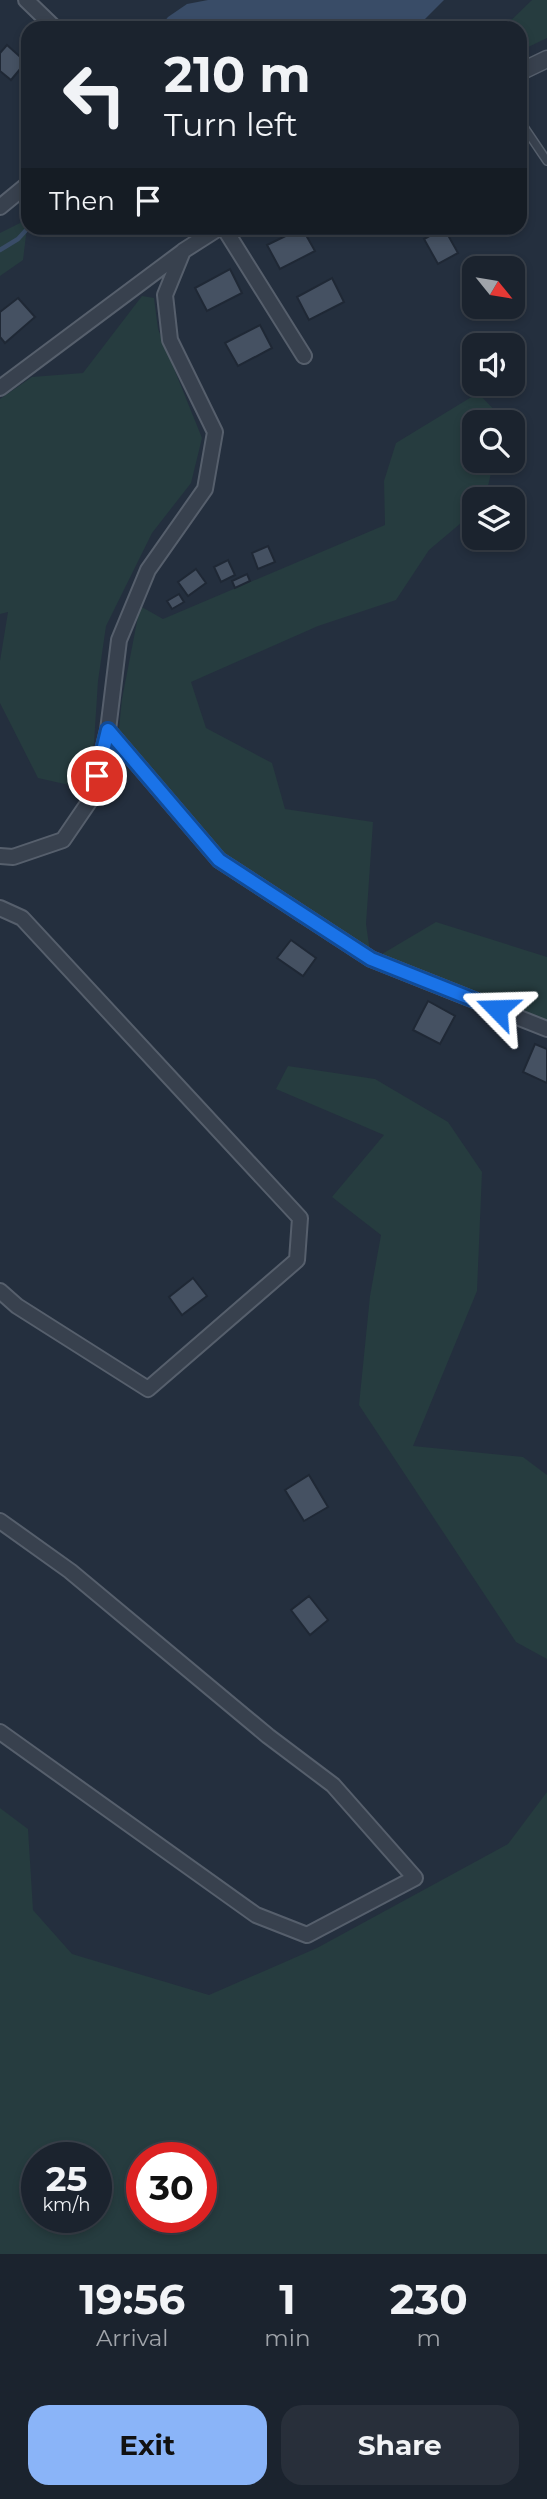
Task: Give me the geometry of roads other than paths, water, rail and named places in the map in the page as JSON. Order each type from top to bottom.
[{"type":"street","points":[[26,0],[48,21]]},
{"type":"street","points":[[0,207],[21,190]]},
{"type":"street","points":[[0,388],[183,251],[210,235]]},
{"type":"street","points":[[226,235],[304,356]]},
{"type":"street","points":[[0,856],[13,857],[63,840],[91,799],[108,730],[119,640],[148,570],[205,489],[215,432],[170,340],[165,295],[183,251]]},
{"type":"street","points":[[108,730],[219,860],[371,959],[547,1029]]},
{"type":"street","points":[[0,908],[22,918],[300,1218],[297,1260],[148,1389],[17,1306],[0,1291]]},
{"type":"street","points":[[0,1521],[70,1571],[268,1736],[333,1785],[415,1878],[307,1935],[256,1916],[0,1732]]},
{"type":"lane","points":[[527,131],[547,161]]},
{"type":"water","points":[[208,0],[444,0],[423,21],[165,21],[187,4]]},
{"type":"waterway","points":[[0,250],[22,235]]}]
